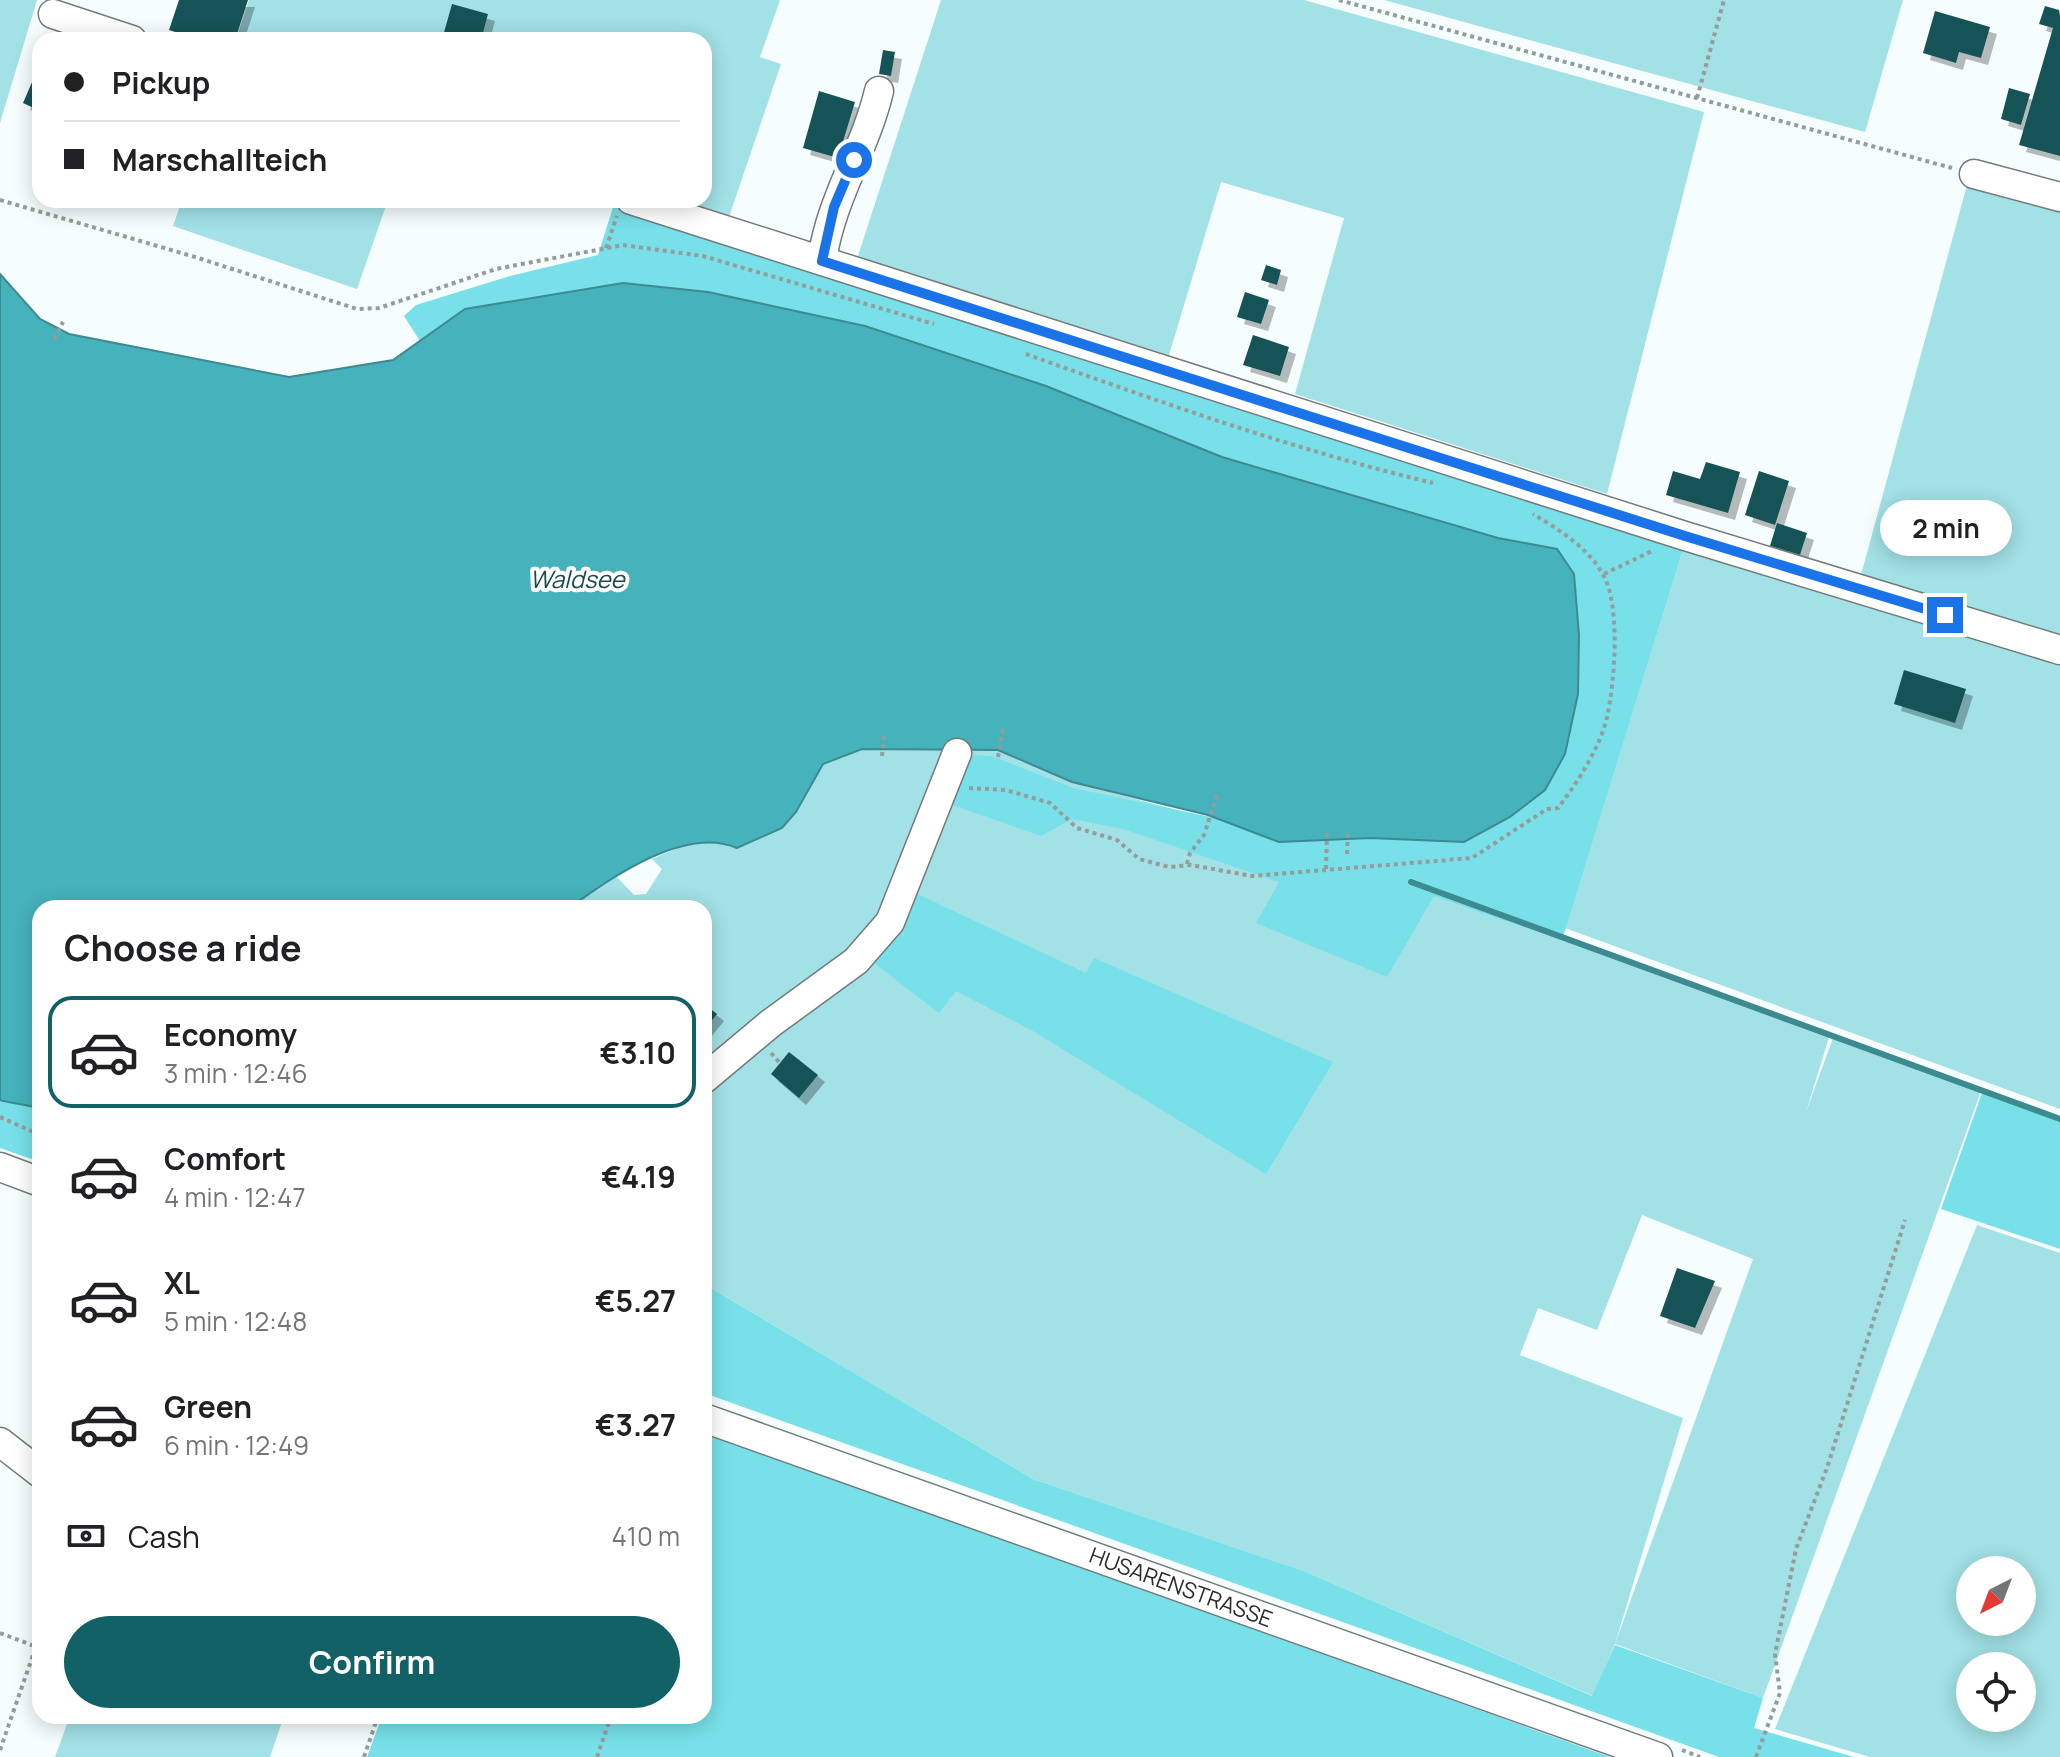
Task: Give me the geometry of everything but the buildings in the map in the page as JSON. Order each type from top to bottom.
[{"type":"street","points":[[53,14],[108,32]]},
{"type":"street","points":[[822,261],[834,207],[871,127],[879,91]]},
{"type":"street","points":[[1974,174],[2060,197]]},
{"type":"street","points":[[631,208],[822,261],[1685,536],[2060,650]]},
{"type":"street","points":[[712,1072],[771,1023],[856,961],[890,922],[957,753]]},
{"type":"street","points":[[0,1167],[32,1179]]},
{"type":"street","name":"HUSARENSTRASSE","points":[[712,1421],[1658,1757]]},
{"type":"street","points":[[0,1442],[32,1467]]},
{"type":"path","points":[[1339,0],[1974,174]]},
{"type":"path","points":[[1697,98],[1724,0]]},
{"type":"path","points":[[0,200],[180,252],[357,309],[379,308],[496,269],[623,245],[703,256],[948,328]]},
{"type":"path","points":[[606,248],[623,208]]},
{"type":"path","points":[[54,339],[63,322]]},
{"type":"path","points":[[1020,351],[1152,400],[1373,469],[1447,486]]},
{"type":"path","points":[[941,798],[958,787],[1006,790],[1050,803],[1077,828],[1117,840],[1139,859],[1169,867],[1186,865],[1252,876],[1472,858],[1547,809],[1558,808],[1576,785],[1607,718],[1616,609],[1604,574],[1586,552],[1529,512]]},
{"type":"path","points":[[1604,574],[1685,536]]},
{"type":"path","points":[[998,757],[1003,728]]},
{"type":"path","points":[[882,756],[884,735]]},
{"type":"path","points":[[1186,865],[1190,853],[1204,835],[1217,795]]},
{"type":"path","points":[[1326,869],[1327,830]]},
{"type":"path","points":[[1347,854],[1348,832]]},
{"type":"path","points":[[0,1117],[32,1131]]},
{"type":"path","points":[[1756,1757],[1780,1693],[1775,1654],[1796,1549],[1827,1468],[1905,1220]]},
{"type":"path","points":[[0,1633],[32,1645]]},
{"type":"path","points":[[0,1750],[32,1661]]},
{"type":"path","points":[[364,1757],[375,1724]]},
{"type":"path","points":[[597,1757],[608,1724]]},
{"type":"shaded area","points":[[0,0],[37,0],[0,123]]},
{"type":"shaded area","points":[[249,0],[780,0],[760,57],[781,64],[729,217],[702,208],[712,208],[712,32],[239,32]]},
{"type":"shaded area","points":[[941,0],[1304,0],[1704,112],[1607,494],[1295,394],[1344,218],[1221,182],[1169,355],[857,259]]},
{"type":"shaded area","points":[[1384,0],[1903,0],[1865,132]]},
{"type":"shaded area","points":[[1967,185],[2060,209],[2060,636],[1861,575]]},
{"type":"shaded area","points":[[179,208],[385,208],[357,289],[173,226]]},
{"type":"shaded area","points":[[613,208],[627,208],[1685,543],[1562,940],[1434,896],[1387,977],[1256,923],[1279,882],[1123,829],[1072,819],[1041,836],[950,804],[963,755],[992,756],[1073,788],[1220,819],[1279,842],[1370,838],[1464,841],[1578,694],[1557,549],[1498,538],[1222,457],[1046,386],[623,283],[466,309],[420,341],[404,316],[416,305],[510,276],[598,255]]},
{"type":"shaded area","points":[[1685,543],[2060,661],[2060,1109],[1565,928]]},
{"type":"shaded area","points":[[862,749],[998,750],[1072,782],[1252,830],[1830,1034],[1806,1112],[1833,1038],[1981,1091],[1763,1698],[1615,1644],[1593,1696],[1304,1571],[1033,1479],[712,1289],[712,900],[581,900],[617,877],[634,895],[646,894],[662,869],[652,859],[684,846],[714,842],[737,848],[813,780],[823,764]],"holes":[[[1642,1215],[1753,1259],[1615,1644],[1683,1418],[1520,1355],[1538,1308],[1597,1330]]]},
{"type":"shaded area","points":[[915,893],[1086,973],[1094,958],[1333,1062],[1266,1174],[1033,1031],[956,991],[939,1013],[870,960]]},
{"type":"shaded area","points":[[1983,1090],[2060,1118],[2060,1249],[1941,1209]]},
{"type":"shaded area","points":[[0,1100],[32,1106],[32,1159],[0,1148]]},
{"type":"shaded area","points":[[1977,1225],[2060,1253],[2060,1757],[1870,1757],[1775,1729]]},
{"type":"shaded area","points":[[712,1289],[1033,1479],[1304,1571],[1592,1696],[1615,1645],[1763,1698],[1754,1728],[1854,1757],[1719,1757],[712,1396]]},
{"type":"shaded area","points":[[712,1435],[1610,1757],[367,1757],[379,1724],[712,1724]]},
{"type":"shaded area","points":[[67,1724],[281,1724],[270,1757],[55,1757]]},
{"type":"water","name":"Waldsee","points":[[0,274],[40,319],[69,334],[289,377],[393,360],[465,309],[623,283],[708,292],[865,326],[1046,386],[1222,457],[1498,538],[1557,549],[1574,574],[1579,635],[1578,694],[1565,754],[1545,790],[1510,817],[1464,842],[1370,838],[1279,842],[1208,815],[1072,782],[998,750],[862,749],[823,764],[796,812],[782,828],[737,848],[717,843],[695,843],[672,849],[627,870],[581,900],[32,900],[32,1107],[0,1100]]},
{"type":"waterway","points":[[1411,882],[2060,1119]]},
{"type":"route","points":[[854,160],[834,207],[825,236],[822,261],[1685,536],[1945,615]]}]
